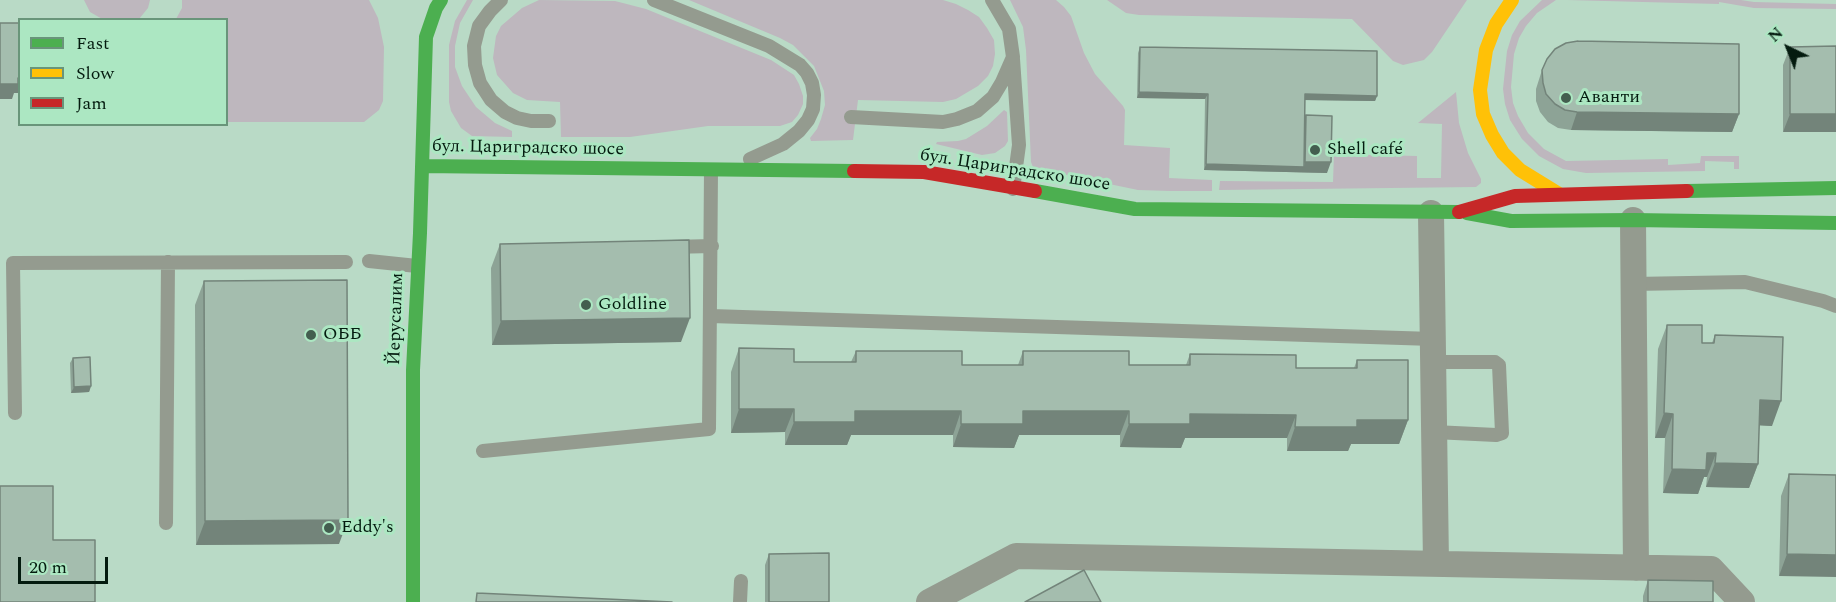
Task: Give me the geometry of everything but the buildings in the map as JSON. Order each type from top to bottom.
[{"type":"main road","name":"Йерусалим","points":[[413,602],[413,370],[426,38],[441,0]]},
{"type":"main road","points":[[1512,0],[1496,24],[1486,50],[1480,90],[1484,114],[1492,135],[1503,153],[1520,170],[1559,194]]},
{"type":"main road","name":"Йерусалим","points":[[419,17],[426,38]]},
{"type":"main road","name":"бул. Цариградско шосе","points":[[422,166],[924,172],[1135,209],[1459,212]]},
{"type":"main road","points":[[1459,212],[1515,196],[1836,189]]},
{"type":"main road","points":[[1459,212],[1511,221],[1836,223]]},
{"type":"street","points":[[1431,213],[1436,564]]},
{"type":"street","points":[[1633,220],[1636,568]]},
{"type":"street","points":[[929,602],[1016,556],[1711,569],[1742,602]]},
{"type":"lane","points":[[501,0],[479,26],[474,46],[475,65],[480,83],[491,100],[505,112],[524,120],[549,121]]},
{"type":"lane","points":[[483,451],[709,429],[712,246],[710,170],[743,162],[766,153],[783,144],[799,131],[813,109],[812,83],[800,65],[769,46],[654,0]]},
{"type":"lane","points":[[992,0],[1009,29],[1013,57],[1019,145],[1014,189]]},
{"type":"lane","points":[[850,117],[929,123],[957,119],[977,111],[993,97],[1013,57]]},
{"type":"lane","points":[[652,247],[712,246]]},
{"type":"lane","points":[[369,261],[417,266]]},
{"type":"lane","points":[[166,523],[168,262]]},
{"type":"lane","points":[[15,413],[13,263],[346,262]]},
{"type":"lane","points":[[1633,284],[1745,282],[1836,306]]},
{"type":"lane","points":[[711,316],[1433,350],[1495,362],[1499,366],[1502,433],[1496,435],[1434,432]]},
{"type":"lane","points":[[740,602],[741,580]]},
{"type":"shaded area","points":[[84,0],[150,0],[148,8],[140,18],[100,18],[90,12]]},
{"type":"shaded area","points":[[182,0],[369,0],[378,18],[384,47],[383,101],[379,110],[364,122],[228,122],[228,18],[177,18],[182,8]]},
{"type":"shaded area","points":[[467,0],[473,0],[460,23],[455,46],[455,67],[462,86],[476,107],[495,123],[512,131],[512,137],[472,136],[461,128],[451,111],[449,45],[455,21]]},
{"type":"shaded area","points":[[539,0],[615,1],[646,9],[771,60],[794,75],[803,96],[803,104],[792,122],[780,126],[708,126],[630,137],[561,137],[560,102],[527,100],[513,93],[497,75],[493,58],[496,36],[501,26],[522,8]]},
{"type":"shaded area","points":[[689,0],[943,0],[956,4],[979,17],[994,40],[993,66],[988,76],[978,86],[956,99],[943,102],[858,100],[853,140],[811,141],[810,138],[817,129],[825,105],[824,91],[814,66],[793,45],[780,38]]},
{"type":"shaded area","points":[[1010,0],[1056,0],[1064,7],[1071,16],[1084,53],[1095,74],[1125,110],[1124,145],[1170,148],[1169,178],[1212,180],[1212,191],[1138,190],[1033,167],[1023,27]]},
{"type":"shaded area","points":[[1107,0],[1467,0],[1432,52],[1424,60],[1403,65],[1393,61],[1352,19],[1139,15],[1126,13]]},
{"type":"shaded area","points":[[1542,0],[1556,0],[1537,13],[1519,38],[1514,54],[1511,87],[1513,103],[1518,116],[1528,133],[1544,149],[1566,161],[1668,159],[1668,165],[1700,163],[1701,156],[1739,156],[1739,169],[1734,169],[1734,162],[1705,161],[1705,171],[1586,173],[1563,169],[1539,156],[1522,139],[1510,120],[1503,89],[1507,51],[1512,35],[1520,21]]},
{"type":"shaded area","points":[[1567,0],[1741,0],[1836,4],[1836,9],[1754,8],[1719,2],[1719,4]]},
{"type":"shaded area","points":[[1456,92],[1459,123],[1468,153],[1481,179],[1481,183],[1476,187],[1219,190],[1220,181],[1333,182],[1334,154],[1417,156],[1417,178],[1441,178],[1442,124],[1418,123]]},
{"type":"shaded area","points":[[1004,110],[1007,112],[1008,141],[995,153],[982,155],[936,144],[937,142],[966,139],[987,126]]},
{"type":"traffic: fast","points":[[413,602],[413,370],[426,37],[441,0]]},
{"type":"traffic: fast","points":[[422,166],[854,171]]},
{"type":"traffic: fast","points":[[1687,191],[1836,188]]},
{"type":"traffic: fast","points":[[1035,191],[1135,209],[1459,212]]},
{"type":"traffic: fast","points":[[1467,213],[1511,221],[1836,223]]},
{"type":"traffic: slow","points":[[1512,0],[1496,24],[1486,50],[1480,90],[1483,114],[1503,153],[1520,170],[1559,194]]},
{"type":"traffic: jam","points":[[854,171],[924,172],[1035,191]]},
{"type":"traffic: jam","points":[[1459,212],[1515,196],[1687,191]]},
{"type":"place","name":"Аванти","points":[[1566,98]]},
{"type":"place","name":"Shell café","points":[[1315,150]]},
{"type":"place","name":"Goldline","points":[[586,305]]},
{"type":"place","name":"ОББ","points":[[311,335]]},
{"type":"place","name":"Eddy's","points":[[329,528]]}]
